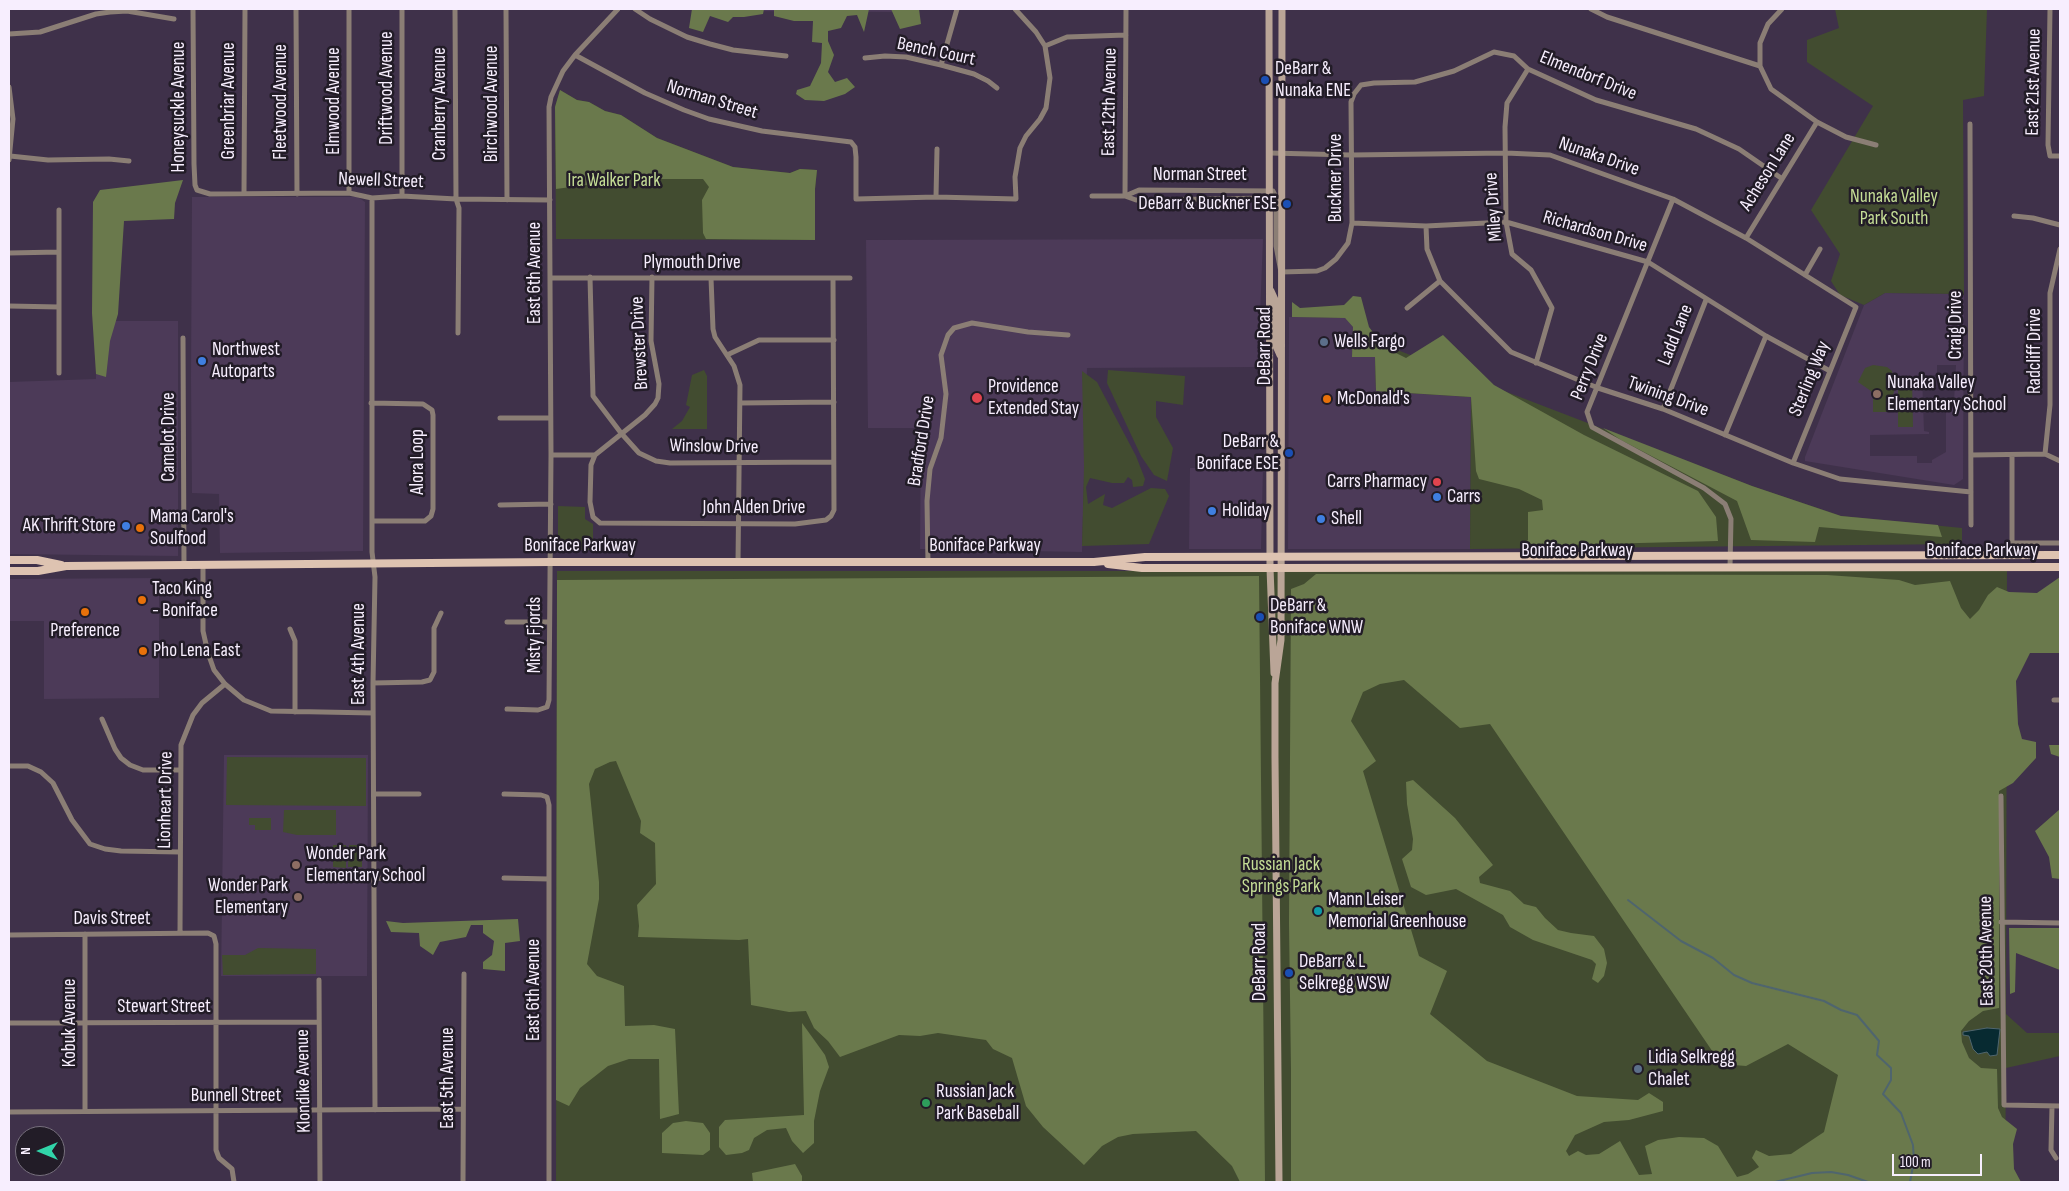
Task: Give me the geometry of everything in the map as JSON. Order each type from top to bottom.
[{"type":"main road","name":"DeBarr Road","points":[[1269,9],[1272,195],[1270,288],[1270,568],[1271,651],[1275,683],[1278,1182]]},
{"type":"main road","name":"DeBarr Road","points":[[1275,683],[1281,640],[1282,9]]},
{"type":"main road","points":[[1270,288],[1276,302],[1276,346],[1281,357]]},
{"type":"main road","name":"Boniface Parkway","points":[[9,560],[37,560],[66,566],[203,566],[551,562],[1094,562],[1145,557],[1270,556],[2060,555]]},
{"type":"main road","name":"Boniface Parkway","points":[[1094,562],[1142,568],[2060,567]]},
{"type":"main road","name":"Boniface Parkway","points":[[9,571],[38,572],[66,566]]},
{"type":"street","name":"Honeysuckle Avenue","points":[[193,9],[195,185],[197,190],[210,194]]},
{"type":"street","name":"Greenbriar Avenue","points":[[244,193],[245,9]]},
{"type":"street","name":"Fleetwood Avenue","points":[[296,9],[297,194]]},
{"type":"street","name":"Elmwood Avenue","points":[[349,9],[349,193]]},
{"type":"street","name":"Driftwood Avenue","points":[[402,9],[402,196]]},
{"type":"street","name":"Cranberry Avenue","points":[[455,9],[456,199],[459,208],[458,333]]},
{"type":"street","name":"Birchwood Avenue","points":[[506,9],[507,200]]},
{"type":"street","name":"East 6th Avenue","points":[[551,562],[550,102],[559,78],[575,55],[618,9]]},
{"type":"street","points":[[635,9],[650,19],[681,34],[710,44],[742,52],[786,56]]},
{"type":"street","points":[[941,65],[958,9]]},
{"type":"street","points":[[937,149],[936,197],[1016,199],[1015,177],[1020,148],[1026,136],[1040,119],[1046,108],[1050,78],[1045,46],[1036,32],[1016,9]]},
{"type":"street","name":"East 12th Avenue","points":[[1125,196],[1126,9]]},
{"type":"street","points":[[1591,9],[1607,17],[1760,66]]},
{"type":"street","points":[[1782,9],[1768,24],[1760,43],[1760,66],[1771,89],[1817,122],[1846,137],[1876,145]]},
{"type":"street","name":"East 21st Avenue","points":[[2050,9],[2048,145],[2050,156],[2060,156]]},
{"type":"street","points":[[9,34],[40,32],[96,14],[126,11],[142,11],[174,20]]},
{"type":"street","points":[[1045,46],[1067,37],[1126,36]]},
{"type":"street","name":"Elmendorf Drive","points":[[1354,94],[1361,85],[1415,82],[1454,71],[1494,52],[1514,56],[1528,69],[1596,100],[1696,129],[1739,150],[1781,178]]},
{"type":"street","name":"Norman Street","points":[[575,55],[645,93],[684,110],[709,118],[762,131],[851,142],[855,147],[856,157],[856,199],[936,197]]},
{"type":"street","name":"Bench Court","points":[[865,58],[885,56],[906,57],[974,74],[988,80],[997,88]]},
{"type":"street","name":"Miley Drive","points":[[1528,69],[1507,103],[1505,127],[1506,222],[1512,254],[1531,270],[1552,308],[1536,363]]},
{"type":"street","points":[[9,87],[13,119],[9,158],[129,161]]},
{"type":"street","name":"Buckner Drive","points":[[1282,272],[1316,271],[1325,268],[1336,259],[1348,243],[1352,224],[1351,102],[1354,94]]},
{"type":"street","name":"Acheson Lane","points":[[1746,238],[1817,122]]},
{"type":"street","name":"Craig Drive","points":[[1970,124],[1971,525]]},
{"type":"street","name":"Nunaka Drive","points":[[1270,153],[1351,155],[1506,153],[1550,155],[1673,199],[1746,238],[1856,307]]},
{"type":"street","points":[[1282,177],[1272,195],[1276,246],[1282,272]]},
{"type":"street","name":"Norman Street","points":[[1125,196],[1139,190],[1272,195]]},
{"type":"street","name":"Newell Street","points":[[210,194],[349,193],[372,198],[402,196],[456,199],[550,200]]},
{"type":"street","name":"Norman Street","points":[[1092,196],[1125,196],[1136,200],[1147,200],[1272,195]]},
{"type":"street","name":"East 4th Avenue","points":[[372,198],[371,403],[372,552],[374,564],[375,1110]]},
{"type":"street","name":"Perry Drive","points":[[1673,199],[1587,412],[1592,427],[1704,488],[1725,504],[1731,519],[1730,567]]},
{"type":"street","points":[[59,210],[59,373]]},
{"type":"street","points":[[2014,216],[2033,218],[2060,225]]},
{"type":"street","name":"Richardson Drive","points":[[1352,224],[1426,226],[1506,222],[1648,262],[1766,336],[1830,371]]},
{"type":"street","name":"Twining Drive","points":[[1426,226],[1427,249],[1440,281],[1511,352],[1598,388],[1663,408],[1793,463],[1840,479],[1971,492]]},
{"type":"street","points":[[1805,275],[1820,249]]},
{"type":"street","name":"Radcliff Drive","points":[[2045,454],[2050,405],[2050,293],[2060,249]]},
{"type":"street","points":[[9,252],[59,252]]},
{"type":"street","name":"Winslow Drive","points":[[590,277],[593,396],[639,453],[656,461],[680,463],[833,462]]},
{"type":"street","name":"Brewster Drive","points":[[595,455],[645,415],[658,398],[659,384],[652,340],[652,277]]},
{"type":"street","name":"Plymouth Drive","points":[[550,278],[850,278]]},
{"type":"street","points":[[711,278],[715,337],[727,355],[738,378],[740,403],[738,562]]},
{"type":"street","name":"John Alden Drive","points":[[595,455],[591,465],[589,488],[591,512],[596,521],[600,523],[795,524],[826,520],[834,510],[834,279]]},
{"type":"street","points":[[1407,308],[1440,281]]},
{"type":"street","name":"Ladd Lane","points":[[1663,408],[1706,300]]},
{"type":"street","points":[[9,306],[59,307]]},
{"type":"street","name":"Sterling Way","points":[[1793,463],[1856,307]]},
{"type":"street","name":"Bradford Drive","points":[[928,563],[927,501],[930,469],[941,438],[946,394],[941,355],[948,335],[954,328],[972,323],[1028,332],[1068,335]]},
{"type":"street","points":[[1725,435],[1766,336]]},
{"type":"street","name":"Camelot Drive","points":[[183,338],[184,566]]},
{"type":"street","points":[[727,355],[759,340],[834,340]]},
{"type":"street","points":[[740,403],[834,402]]},
{"type":"street","name":"Alora Loop","points":[[371,403],[424,404],[432,410],[434,415],[434,509],[431,516],[420,521],[372,521]]},
{"type":"street","points":[[500,418],[550,418]]},
{"type":"street","points":[[1971,455],[2045,454],[2060,461]]},
{"type":"street","points":[[551,455],[595,455]]},
{"type":"street","points":[[2012,455],[2012,543],[2060,543]]},
{"type":"street","points":[[500,505],[551,504]]},
{"type":"street","name":"Misty Fjords","points":[[507,709],[538,710],[546,707],[549,700],[551,562]]},
{"type":"street","points":[[203,566],[205,638],[214,670],[225,684],[244,700],[271,712],[373,713]]},
{"type":"street","points":[[373,683],[422,682],[430,680],[434,672],[434,628],[441,613]]},
{"type":"street","points":[[507,622],[550,622]]},
{"type":"street","points":[[290,629],[295,642],[295,712]]},
{"type":"street","name":"Lionheart Drive","points":[[180,933],[181,745],[193,715],[202,703],[225,684]]},
{"type":"street","points":[[102,719],[121,758],[130,765],[143,770],[180,770]]},
{"type":"street","points":[[9,766],[28,766],[41,772],[53,783],[72,820],[90,844],[105,849],[121,851],[180,852]]},
{"type":"street","points":[[374,794],[420,794]]},
{"type":"street","name":"East 6th Avenue","points":[[504,794],[541,794],[547,797],[549,805],[549,1182]]},
{"type":"street","name":"East 20th Avenue","points":[[2001,796],[2004,1105],[2052,1106]]},
{"type":"street","points":[[374,878],[419,879]]},
{"type":"street","points":[[504,878],[549,879]]},
{"type":"street","points":[[2001,922],[2060,923]]},
{"type":"street","name":"Davis Street","points":[[9,935],[208,933],[214,936],[216,944],[216,1022]]},
{"type":"street","name":"Kobuk Avenue","points":[[85,934],[85,1112]]},
{"type":"street","name":"East 5th Avenue","points":[[463,1182],[464,974]]},
{"type":"street","name":"Klondike Avenue","points":[[319,980],[320,1182]]},
{"type":"street","points":[[216,1022],[216,1150],[219,1158],[232,1169],[234,1182]]},
{"type":"street","name":"Stewart Street","points":[[9,1023],[319,1022]]},
{"type":"street","points":[[2056,1158],[2052,1150],[2052,1106],[2060,1106]]},
{"type":"street","name":"Bunnell Street","points":[[9,1112],[463,1109]]},
{"type":"shaded area","points":[[729,9],[915,9],[915,12],[728,11]]},
{"type":"shaded area","points":[[192,197],[358,197],[365,202],[363,551],[220,553],[219,494],[192,493]]},
{"type":"shaded area","name":"Providence Extended Stay","points":[[1263,239],[1258,367],[1087,368],[1082,552],[920,549],[921,428],[868,428],[866,240]]},
{"type":"shaded area","name":"Nunaka Valley Elementary School","points":[[1885,293],[1964,295],[1963,479],[1954,485],[1805,461],[1864,305]],"holes":[[[1937,365],[1956,365],[1954,401],[1946,401],[1946,452],[1932,460],[1932,463],[1917,463],[1917,456],[1870,456],[1870,435],[1929,434],[1929,432],[1924,431],[1922,375],[1937,375]]]},
{"type":"shaded area","points":[[1289,317],[1345,318],[1353,327],[1352,357],[1375,357],[1376,391],[1471,397],[1470,549],[1288,549]]},
{"type":"shaded area","points":[[96,321],[178,321],[178,556],[9,554],[9,382],[96,379]]},
{"type":"shaded area","points":[[1190,468],[1263,468],[1261,549],[1189,549]]},
{"type":"shaded area","points":[[159,578],[159,698],[44,699],[44,621],[9,621],[9,579]]},
{"type":"shaded area","name":"Wonder Park Elementary School","points":[[224,755],[368,755],[367,976],[221,976]]},
{"type":"shaded area","points":[[1987,1028],[2000,1029],[1997,1055],[1990,1056],[1987,1052],[1978,1054],[1973,1049],[1969,1036],[1963,1035],[1963,1032]]},
{"type":"green space","points":[[692,9],[764,9],[763,14],[733,17],[728,22],[710,16],[703,32],[689,28]]},
{"type":"green space","points":[[774,9],[869,9],[864,32],[857,15],[847,16],[841,28],[828,31],[828,41],[834,55],[828,72],[835,82],[847,78],[855,87],[845,94],[824,101],[805,100],[796,94],[797,90],[810,86],[821,63],[822,43],[812,42],[813,21],[794,21],[774,16]]},
{"type":"green space","points":[[891,9],[919,9],[921,24],[900,29]]},
{"type":"green space","name":"Nunaka Valley Park South","points":[[1835,9],[1987,9],[1984,96],[1963,100],[1964,295],[1885,293],[1864,305],[1840,295],[1831,281],[1840,254],[1811,210],[1873,106],[1807,62],[1807,40],[1839,28]]},
{"type":"green space","name":"Ira Walker Park","points":[[560,90],[577,100],[589,102],[605,111],[621,115],[657,138],[733,167],[790,173],[800,169],[817,170],[815,240],[556,239],[555,107]]},
{"type":"green space","name":"Ira Walker Park","points":[[560,90],[577,100],[589,102],[605,111],[621,115],[657,138],[733,167],[790,173],[800,169],[817,170],[815,240],[706,239],[703,233],[702,200],[709,187],[703,179],[630,179],[556,189],[555,107]]},
{"type":"green space","points":[[183,180],[175,203],[174,219],[124,221],[118,314],[110,341],[106,377],[96,374],[92,313],[93,202],[100,190]]},
{"type":"green space","points":[[1353,296],[1361,297],[1369,327],[1384,347],[1406,358],[1443,335],[1494,385],[1584,435],[1698,491],[1716,517],[1718,541],[1522,546],[1528,540],[1528,512],[1543,510],[1542,500],[1519,489],[1479,479],[1476,471],[1471,397],[1376,391],[1375,357],[1352,357],[1353,327],[1345,318],[1292,317],[1292,302],[1300,308],[1344,305]]},
{"type":"green space","points":[[1353,333],[1752,486],[1841,516],[1962,528],[1962,544],[1470,549],[1471,397],[1376,391],[1375,357],[1352,357]]},
{"type":"green space","points":[[1873,365],[1887,367],[1892,371],[1895,388],[1893,395],[1887,403],[1887,412],[1873,412],[1873,396],[1871,391],[1858,382],[1865,368]]},
{"type":"green space","points":[[704,370],[707,376],[707,429],[672,429],[682,421],[690,407],[686,405],[692,375]]},
{"type":"green space","points":[[1108,370],[1185,376],[1183,405],[1156,401],[1156,417],[1173,448],[1167,481],[1154,475],[1141,456],[1107,383]]},
{"type":"green space","points":[[1082,371],[1097,382],[1136,456],[1145,479],[1143,486],[1133,487],[1132,480],[1128,477],[1124,483],[1112,483],[1090,478],[1086,487],[1088,504],[1105,494],[1103,505],[1112,508],[1151,488],[1165,489],[1169,496],[1149,544],[1082,546],[1084,466]]},
{"type":"green space","points":[[1898,378],[1912,378],[1913,427],[1898,427]]},
{"type":"green space","points":[[1603,428],[1752,486],[1841,516],[1938,525],[1942,537],[1819,527],[1815,542],[1751,540],[1737,501],[1621,440]]},
{"type":"green space","points":[[558,506],[585,507],[585,519],[593,524],[593,550],[558,550]]},
{"type":"green space","name":"Russian Jack Springs Park","points":[[557,571],[2007,571],[2006,1014],[2027,1033],[2060,1033],[2060,1056],[2006,1068],[2005,1182],[556,1182]]},
{"type":"green space","points":[[1316,574],[1827,575],[1899,580],[1915,585],[1950,581],[1961,608],[1970,619],[1979,610],[1988,595],[1997,587],[2009,592],[2037,593],[2060,577],[2060,653],[2030,653],[2016,681],[2018,724],[2022,739],[2036,742],[2036,758],[2013,783],[1999,791],[1999,1008],[1983,1011],[1969,1021],[1961,1031],[1962,1042],[1969,1058],[1981,1068],[1997,1069],[1998,1108],[2002,1117],[2017,1129],[2013,1144],[2014,1169],[2021,1182],[1291,1182],[1289,923],[1291,589],[1304,584]],"holes":[[[1404,680],[1460,728],[1490,724],[1721,1064],[1746,1066],[1788,1044],[1838,1075],[1824,1132],[1791,1154],[1769,1156],[1756,1150],[1752,1158],[1759,1167],[1748,1174],[1737,1177],[1718,1146],[1704,1138],[1679,1137],[1658,1140],[1645,1146],[1652,1174],[1639,1175],[1620,1141],[1599,1154],[1586,1155],[1578,1151],[1569,1156],[1566,1151],[1575,1135],[1604,1122],[1629,1120],[1663,1111],[1663,1102],[1649,1093],[1638,1100],[1577,1096],[1487,1061],[1430,1014],[1447,971],[1419,956],[1363,771],[1376,761],[1351,721],[1363,692],[1380,684]]]},
{"type":"green space","points":[[1259,576],[1265,1182],[1240,1182],[1232,1166],[1196,1131],[1133,1134],[1118,1137],[1102,1146],[1084,1165],[1043,1127],[1026,1106],[1012,1058],[993,1049],[986,1040],[938,1033],[920,1036],[899,1035],[840,1057],[828,1041],[814,1028],[806,1011],[789,1012],[751,1005],[748,939],[638,937],[637,905],[656,884],[655,843],[640,833],[641,821],[616,761],[595,769],[589,784],[599,899],[587,964],[597,976],[624,986],[625,1026],[654,1025],[675,1029],[679,1114],[660,1119],[659,1059],[629,1059],[608,1066],[580,1088],[569,1106],[556,1100],[557,580]]},
{"type":"green space","points":[[2049,745],[2060,745],[2060,757],[2051,754]]},
{"type":"green space","points":[[227,757],[366,758],[366,806],[226,805]]},
{"type":"green space","points":[[1413,780],[1455,818],[1493,865],[1479,877],[1480,883],[1510,891],[1524,904],[1536,907],[1558,930],[1594,936],[1604,949],[1607,963],[1604,976],[1598,983],[1592,979],[1596,964],[1592,960],[1533,940],[1510,927],[1503,915],[1456,889],[1426,895],[1411,887],[1402,859],[1412,850],[1413,839],[1407,804],[1406,782]]},
{"type":"green space","points":[[2060,809],[2060,879],[2052,878],[2049,857],[2035,831]]},
{"type":"green space","points":[[284,810],[336,810],[336,835],[297,835],[283,832]]},
{"type":"green space","points":[[249,818],[271,818],[271,830],[255,830],[255,825],[249,825]]},
{"type":"green space","points":[[333,845],[346,845],[346,868],[333,867]]},
{"type":"green space","points":[[349,845],[362,845],[362,867],[348,867]]},
{"type":"green space","points":[[518,919],[520,941],[505,943],[505,971],[483,969],[483,962],[492,955],[494,941],[483,933],[483,925],[471,925],[466,937],[440,942],[433,955],[420,946],[419,933],[391,932],[386,921],[403,923]]},
{"type":"green space","points":[[2009,928],[2060,928],[2060,970],[2016,953],[2015,992],[2010,994]]},
{"type":"green space","points":[[258,948],[316,949],[316,974],[223,975],[222,955],[245,955]]},
{"type":"green space","points":[[802,1023],[825,1055],[829,1067],[820,1091],[814,1121],[814,1143],[803,1153],[792,1141],[786,1128],[767,1130],[754,1138],[749,1150],[726,1155],[719,1147],[719,1127],[725,1120],[804,1115]]},
{"type":"green space","points":[[686,1121],[703,1123],[710,1133],[710,1150],[703,1155],[662,1153],[662,1133],[673,1123]]},
{"type":"green space","points":[[795,1164],[802,1176],[802,1182],[753,1182],[752,1173]]},
{"type":"waterway","points":[[1628,900],[1681,941],[1713,958],[1734,975],[1752,983],[1824,1001],[1841,1010],[1857,1015],[1879,1041],[1877,1055],[1891,1068],[1891,1080],[1883,1094],[1901,1113],[1913,1145],[1914,1161],[1910,1182]]},
{"type":"waterway","points":[[1775,1182],[1812,1173],[1831,1172],[1848,1175],[1868,1182]]},
{"type":"place","name":"DeBarr & Nunaka ENE","points":[[1265,80]]},
{"type":"place","name":"DeBarr & Buckner ESE","points":[[1287,204]]},
{"type":"place","name":"Wells Fargo","points":[[1324,342]]},
{"type":"place","name":"Northwest Autoparts","points":[[202,361]]},
{"type":"place","name":"Nunaka Valley Elementary School","points":[[1877,394]]},
{"type":"place","name":"Providence Extended Stay","points":[[977,398]]},
{"type":"place","name":"McDonald's","points":[[1327,399]]},
{"type":"place","name":"DeBarr & Boniface ESE","points":[[1289,453]]},
{"type":"place","name":"Carrs Pharmacy","points":[[1437,482]]},
{"type":"place","name":"Carrs","points":[[1437,497]]},
{"type":"place","name":"Holiday","points":[[1212,511]]},
{"type":"place","name":"Shell","points":[[1321,519]]},
{"type":"place","name":"AK Thrift Store","points":[[126,526]]},
{"type":"place","name":"Mama Carol's Soulfood","points":[[140,528]]},
{"type":"place","name":"Taco King - Boniface","points":[[142,600]]},
{"type":"place","name":"Preference","points":[[85,612]]},
{"type":"place","name":"DeBarr & Boniface WNW","points":[[1260,617]]},
{"type":"place","name":"Pho Lena East","points":[[143,651]]},
{"type":"place","name":"Wonder Park Elementary School","points":[[296,865]]},
{"type":"place","name":"Wonder Park Elementary","points":[[298,897]]},
{"type":"place","name":"Mann Leiser Memorial Greenhouse","points":[[1318,911]]},
{"type":"place","name":"DeBarr & L Selkregg WSW","points":[[1289,973]]},
{"type":"place","name":"Lidia Selkregg Chalet","points":[[1638,1069]]},
{"type":"place","name":"Russian Jack Park Baseball","points":[[926,1103]]}]
